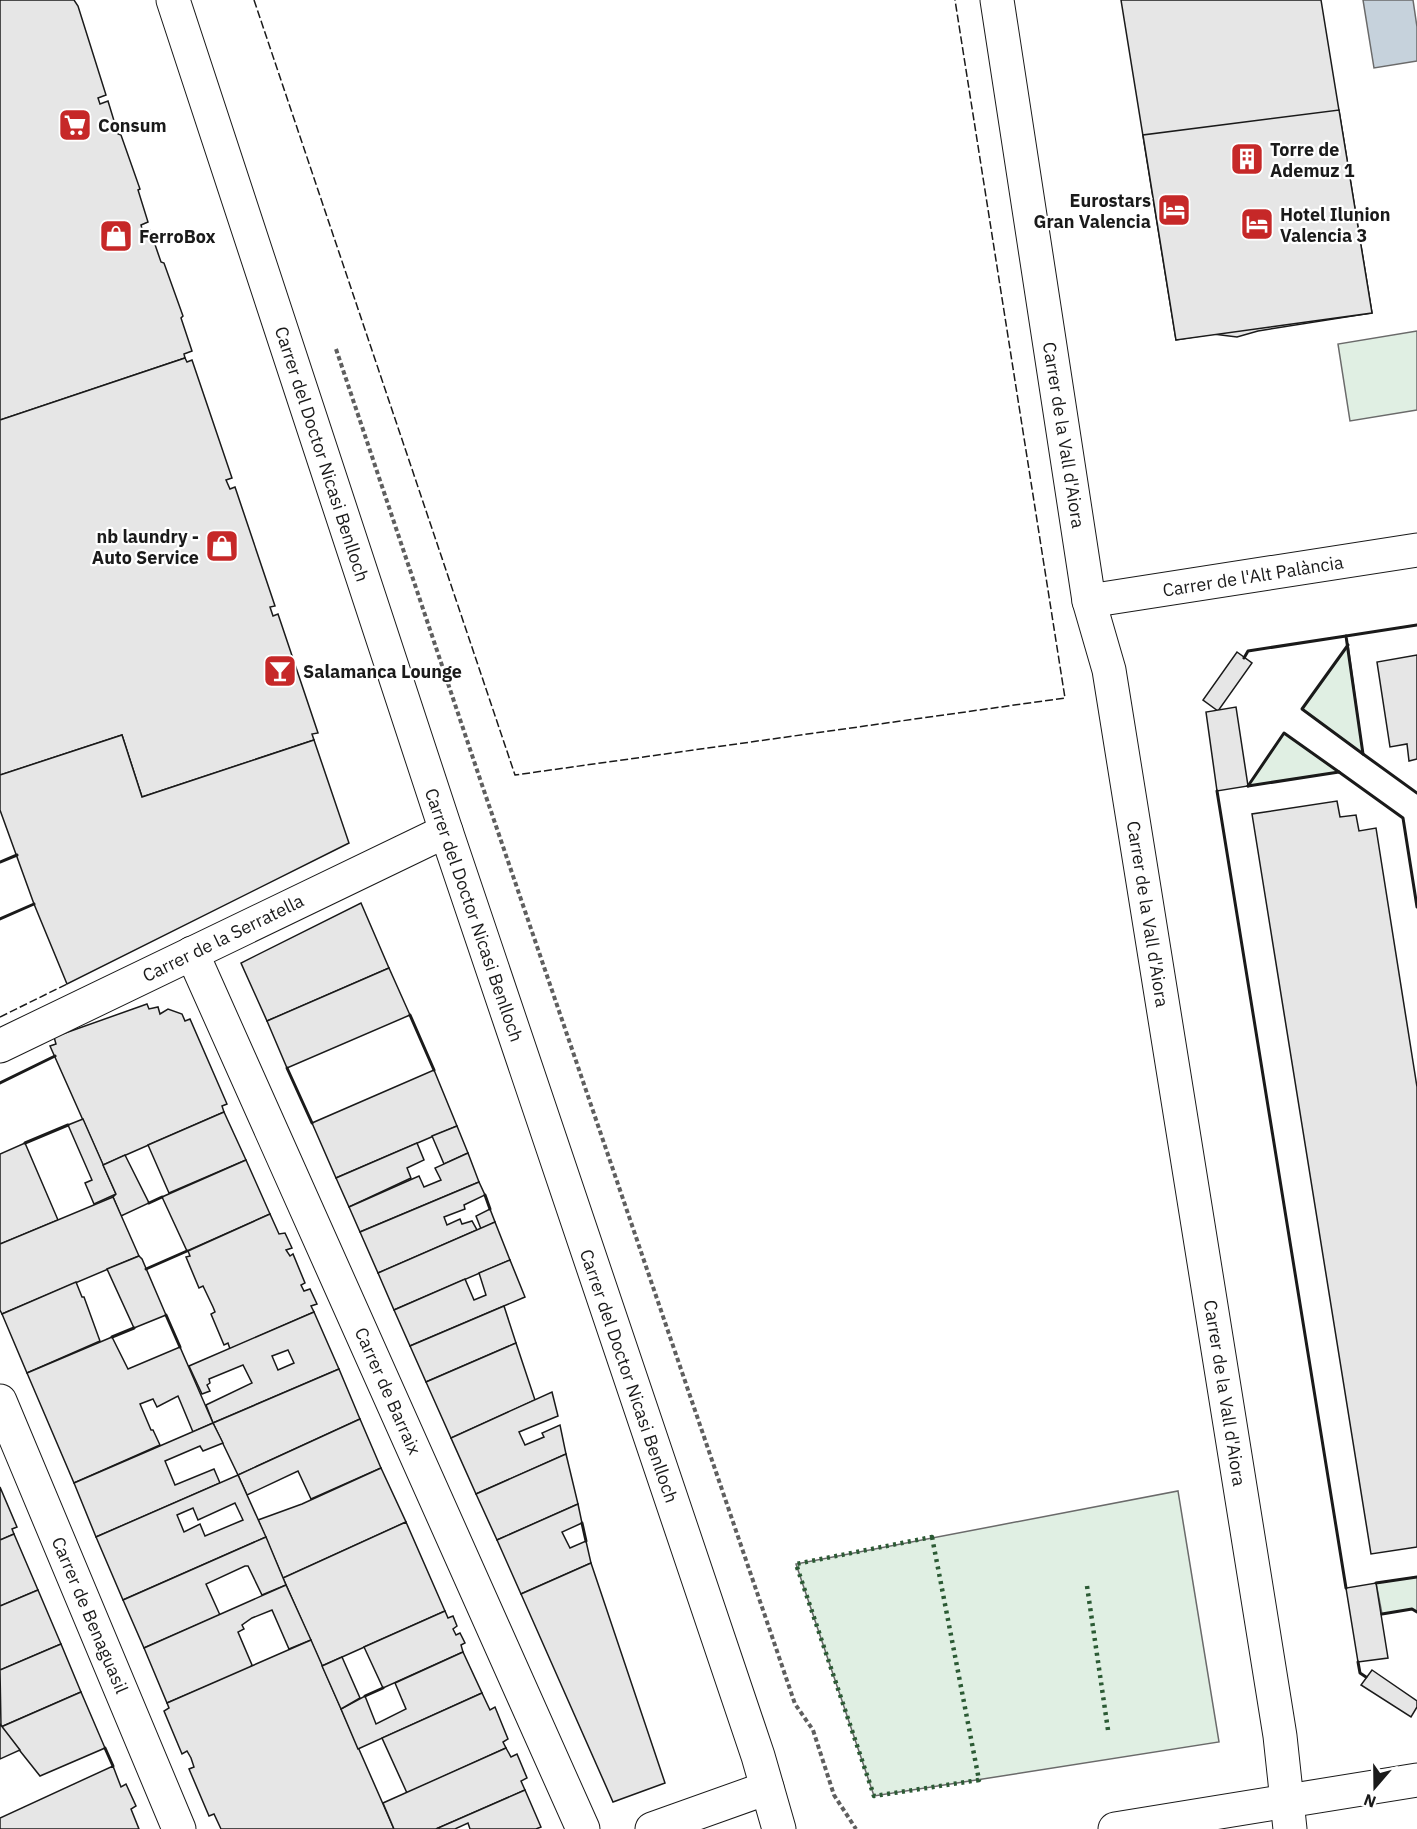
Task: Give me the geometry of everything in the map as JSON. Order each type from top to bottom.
[{"type":"street","name":"Carrer del Doctor Nicasi Benlloch","points":[[173,0],[446,831],[779,1829]]},
{"type":"street","name":"Carrer de la Vall d'Aiora","points":[[997,0],[1089,601],[1109,670],[1113,694],[1280,1736],[1288,1815]]},
{"type":"street","name":"Carrer de l'Alt Palància","points":[[1089,601],[1417,550]]},
{"type":"street","name":"Carrer de la Serratella","points":[[0,1047],[446,831]]},
{"type":"street","name":"Carrer de Barraix","points":[[192,953],[583,1829]]},
{"type":"street","name":"Carrer de Benaguasil","points":[[0,1401],[179,1829]]},
{"type":"street","points":[[1115,1829],[1288,1815],[1417,1780]]},
{"type":"street","points":[[652,1829],[767,1788]]},
{"type":"path","points":[[333,339],[795,1704],[813,1730],[834,1795],[856,1829]]},
{"type":"green space","points":[[1417,331],[1417,410],[1350,421],[1338,344]]},
{"type":"green space","points":[[1348,645],[1363,754],[1302,709]]},
{"type":"green space","points":[[1284,733],[1339,772],[1248,786]]},
{"type":"green space","points":[[1178,1491],[1219,1742],[874,1796],[796,1564]]},
{"type":"green space","points":[[1417,1577],[1417,1612],[1412,1609],[1382,1614],[1376,1583]]},
{"type":"shaded area","points":[[1363,0],[1413,0],[1417,27],[1417,61],[1374,68]]},
{"type":"building","points":[[0,0],[74,0],[78,6],[106,95],[98,98],[100,104],[108,101],[118,134],[121,135],[140,189],[138,190],[148,222],[141,225],[143,233],[150,230],[161,262],[164,263],[183,316],[181,318],[192,351],[184,354],[185,358],[0,420]]},
{"type":"building","name":"Torre de Ademuz 1","points":[[1121,0],[1321,0],[1372,313],[1258,331],[1237,337],[1213,334],[1176,340]]},
{"type":"building","name":"Torre de Ademuz 1","points":[[1339,110],[1372,313],[1176,340],[1143,135]]},
{"type":"building","points":[[185,358],[187,362],[192,360],[232,478],[226,480],[230,489],[235,487],[275,606],[270,607],[273,616],[278,614],[318,733],[312,734],[314,740],[142,797],[122,735],[0,775],[0,420]]},
{"type":"building","points":[[1237,652],[1252,663],[1218,711],[1203,700]]},
{"type":"building","points":[[1417,655],[1417,759],[1409,761],[1407,744],[1390,747],[1377,662]]},
{"type":"building","points":[[1236,707],[1248,786],[1217,791],[1206,712]]},
{"type":"building","points":[[122,735],[142,797],[314,740],[349,843],[67,984],[34,904],[0,810],[0,775]]},
{"type":"building","points":[[1337,801],[1340,817],[1356,815],[1359,831],[1376,828],[1417,1087],[1417,1547],[1371,1554],[1252,814]]},
{"type":"building","points":[[361,903],[389,968],[267,1021],[241,963]]},
{"type":"building","points":[[389,968],[410,1015],[287,1068],[267,1021]]},
{"type":"building","points":[[147,1004],[149,1009],[158,1007],[160,1014],[168,1009],[182,1014],[185,1021],[190,1019],[227,1104],[222,1106],[224,1112],[103,1165],[50,1046],[56,1044],[54,1037]]},
{"type":"building","points":[[434,1070],[457,1126],[336,1178],[312,1123]]},
{"type":"building","points":[[224,1112],[246,1160],[169,1193],[148,1145]]},
{"type":"building","points":[[83,1119],[116,1194],[94,1204],[85,1183],[92,1180],[68,1125]]},
{"type":"building","points":[[457,1126],[468,1153],[444,1164],[432,1136]]},
{"type":"building","points":[[25,1143],[58,1220],[0,1244],[0,1154]]},
{"type":"building","points":[[417,1143],[424,1160],[407,1168],[411,1178],[349,1207],[336,1178]]},
{"type":"building","points":[[468,1153],[479,1182],[360,1232],[349,1207],[419,1176],[424,1187],[441,1180],[435,1168]]},
{"type":"building","points":[[125,1155],[149,1203],[121,1216],[113,1197],[116,1194],[103,1165]]},
{"type":"building","points":[[246,1160],[270,1214],[187,1251],[162,1197]]},
{"type":"building","points":[[479,1182],[485,1195],[464,1205],[465,1209],[444,1217],[447,1225],[460,1219],[462,1224],[472,1221],[477,1230],[378,1273],[360,1232]]},
{"type":"building","points":[[113,1197],[139,1256],[2,1314],[0,1310],[0,1244]]},
{"type":"building","points":[[490,1209],[495,1222],[481,1229],[476,1216]]},
{"type":"building","points":[[270,1214],[279,1234],[285,1233],[292,1248],[286,1250],[290,1256],[293,1254],[305,1283],[301,1285],[304,1291],[310,1289],[317,1304],[311,1306],[314,1312],[230,1349],[228,1343],[224,1345],[211,1314],[215,1312],[213,1307],[203,1286],[199,1288],[186,1257],[190,1256],[188,1251]]},
{"type":"building","points":[[495,1222],[510,1260],[394,1310],[378,1273]]},
{"type":"building","points":[[139,1256],[166,1315],[134,1328],[107,1269]]},
{"type":"building","points":[[510,1260],[525,1297],[410,1346],[394,1310],[465,1279],[474,1300],[486,1295],[479,1273]]},
{"type":"building","points":[[76,1282],[100,1341],[27,1373],[2,1314]]},
{"type":"building","points":[[504,1306],[516,1343],[426,1382],[410,1346]]},
{"type":"building","points":[[314,1312],[339,1369],[213,1423],[206,1405],[252,1383],[243,1365],[209,1379],[210,1383],[207,1385],[210,1391],[202,1394],[189,1366]],"holes":[[[288,1350],[294,1363],[278,1370],[272,1356]]]},
{"type":"building","points":[[112,1337],[128,1369],[180,1347],[213,1423],[193,1432],[178,1396],[157,1407],[153,1399],[140,1404],[160,1445],[74,1483],[27,1373]]},
{"type":"building","points":[[516,1343],[535,1400],[451,1438],[426,1382]]},
{"type":"building","points":[[339,1369],[360,1419],[238,1475],[213,1423]]},
{"type":"building","points":[[552,1392],[558,1416],[519,1432],[525,1445],[544,1437],[542,1433],[560,1425],[566,1454],[476,1494],[451,1438]]},
{"type":"building","points":[[360,1419],[381,1468],[311,1499],[298,1471],[247,1495],[238,1475]]},
{"type":"building","points":[[213,1423],[223,1443],[203,1451],[200,1446],[165,1461],[175,1485],[214,1469],[220,1483],[96,1537],[74,1483]]},
{"type":"building","points":[[566,1454],[578,1504],[497,1540],[476,1494]]},
{"type":"building","points":[[381,1468],[406,1522],[283,1578],[258,1520],[302,1504]]},
{"type":"building","points":[[238,1475],[266,1537],[123,1600],[96,1537]],"holes":[[[235,1503],[243,1520],[205,1536],[200,1524],[184,1532],[177,1515],[193,1508],[198,1520]]]},
{"type":"building","points":[[0,1487],[17,1527],[12,1529],[14,1534],[0,1540]]},
{"type":"building","points":[[578,1504],[582,1523],[562,1532],[570,1548],[586,1541],[591,1563],[521,1594],[497,1540]]},
{"type":"building","points":[[406,1522],[445,1611],[322,1666],[283,1578]]},
{"type":"building","points":[[14,1534],[38,1590],[0,1606],[0,1540]]},
{"type":"building","points":[[266,1537],[286,1585],[262,1595],[248,1566],[245,1566],[206,1584],[220,1615],[144,1648],[123,1600]]},
{"type":"building","points":[[591,1563],[665,1783],[613,1802],[521,1594]]},
{"type":"building","points":[[1376,1583],[1388,1658],[1358,1662],[1346,1588]]},
{"type":"building","points":[[286,1585],[311,1640],[289,1649],[272,1610],[252,1618],[242,1625],[244,1629],[238,1632],[252,1665],[250,1668],[167,1703],[144,1648]]},
{"type":"building","points":[[38,1590],[61,1644],[0,1670],[0,1606]]},
{"type":"building","points":[[445,1611],[448,1618],[453,1616],[457,1626],[453,1629],[456,1635],[460,1633],[465,1643],[461,1645],[463,1652],[383,1688],[364,1647]]},
{"type":"building","points":[[311,1640],[394,1829],[221,1829],[214,1814],[209,1816],[189,1769],[194,1767],[191,1758],[187,1751],[182,1754],[164,1711],[169,1708],[167,1703]]},
{"type":"building","points":[[61,1644],[81,1692],[1,1727],[0,1670]]},
{"type":"building","points":[[463,1652],[482,1693],[358,1749],[341,1709],[365,1696],[376,1724],[406,1709],[395,1683]]},
{"type":"building","points":[[342,1657],[360,1698],[341,1709],[322,1666]]},
{"type":"building","points":[[1372,1670],[1417,1701],[1417,1707],[1411,1717],[1361,1685]]},
{"type":"building","points":[[81,1692],[105,1748],[40,1776],[1,1727]]},
{"type":"building","points":[[482,1693],[490,1710],[495,1707],[508,1739],[503,1742],[506,1748],[407,1793],[382,1738]]},
{"type":"building","points":[[0,1724],[20,1750],[0,1759]]},
{"type":"building","points":[[506,1748],[511,1757],[517,1754],[527,1778],[521,1781],[525,1790],[436,1829],[394,1829],[383,1803]]},
{"type":"building","points":[[113,1766],[121,1787],[126,1784],[136,1806],[131,1809],[139,1829],[0,1829],[0,1818]]},
{"type":"building","points":[[525,1790],[541,1827],[536,1829],[470,1829],[468,1823],[455,1829],[436,1829]]},
{"type":"hedge","points":[[932,1537],[979,1780],[874,1796],[796,1564],[932,1537]]},
{"type":"hedge","points":[[1087,1586],[1108,1730]]},
{"type":"fence","points":[[254,0],[515,775],[1065,698],[955,0]]},
{"type":"fence","points":[[0,1017],[67,984]]},
{"type":"wall","points":[[1417,625],[1346,636],[1363,754],[1417,793]]},
{"type":"wall","points":[[1244,658],[1248,651],[1346,636]]},
{"type":"wall","points":[[1348,645],[1302,709],[1363,754]]},
{"type":"wall","points":[[1248,786],[1284,733],[1339,772]]},
{"type":"wall","points":[[1248,786],[1339,772],[1403,818],[1417,907]]},
{"type":"wall","points":[[1217,791],[1346,1588]]},
{"type":"wall","points":[[0,862],[17,855]]},
{"type":"wall","points":[[0,919],[34,904]]},
{"type":"wall","points":[[410,1015],[434,1070]]},
{"type":"wall","points":[[0,1083],[55,1056]]},
{"type":"wall","points":[[287,1068],[312,1123]]},
{"type":"wall","points":[[25,1143],[68,1125]]},
{"type":"wall","points":[[485,1195],[490,1209]]},
{"type":"wall","points":[[149,1203],[162,1197]]},
{"type":"wall","points":[[146,1269],[187,1251]]},
{"type":"wall","points":[[166,1315],[180,1347]]},
{"type":"wall","points":[[112,1337],[134,1328]]},
{"type":"wall","points":[[582,1523],[586,1541]]},
{"type":"wall","points":[[1376,1583],[1417,1577]]},
{"type":"wall","points":[[1382,1614],[1412,1609],[1417,1612]]},
{"type":"wall","points":[[1358,1662],[1360,1673],[1366,1677]]},
{"type":"wall","points":[[365,1696],[383,1688]]},
{"type":"wall","points":[[105,1748],[113,1766]]},
{"type":"place","name":"Consum","points":[[75,125]]},
{"type":"place","name":"Torre de Ademuz 1","points":[[1247,159]]},
{"type":"place","name":"Eurostars Gran Valencia","points":[[1174,210]]},
{"type":"place","name":"Hotel Ilunion Valencia 3","points":[[1257,224]]},
{"type":"place","name":"FerroBox","points":[[116,236]]},
{"type":"place","name":"nb laundry - Auto Service","points":[[222,546]]},
{"type":"place","name":"Salamanca Lounge","points":[[280,671]]}]
